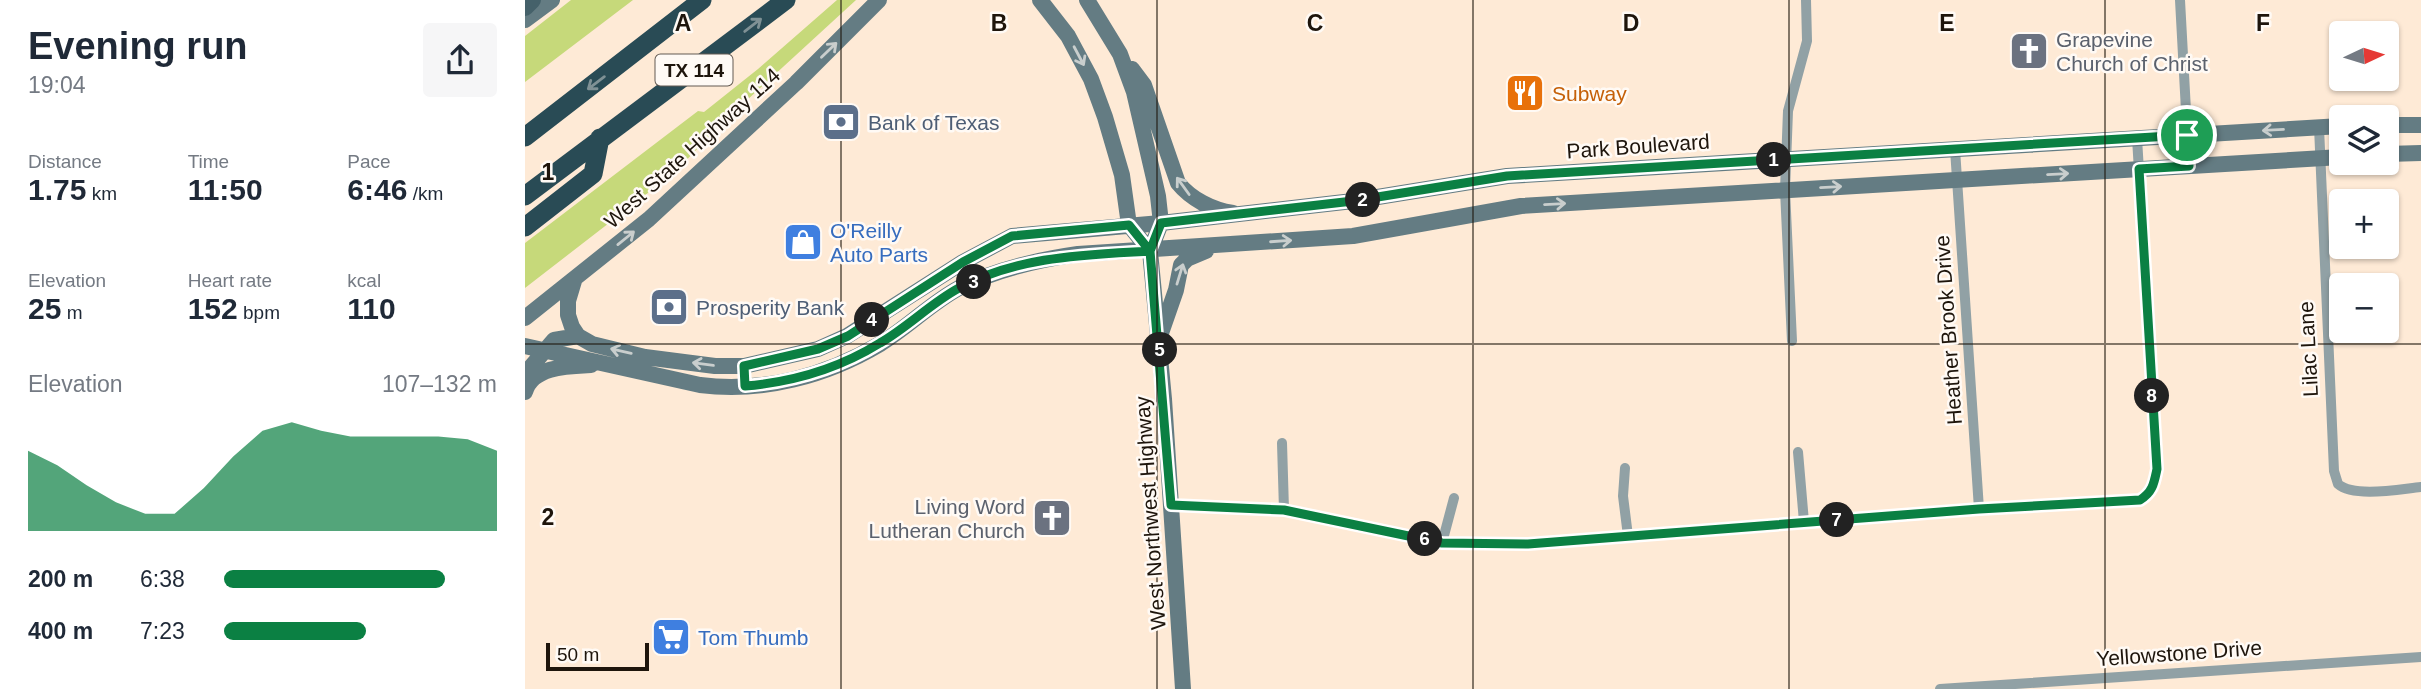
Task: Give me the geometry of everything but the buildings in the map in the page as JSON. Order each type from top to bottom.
[{"type":"highway","name":"TX 114","points":[[525,137],[702,0]]},
{"type":"highway","name":"TX 114","points":[[525,196],[786,0]]},
{"type":"highway","points":[[525,227],[593,174],[600,138]]},
{"type":"main road","points":[[525,7],[532,0]]},
{"type":"main road","points":[[525,20],[552,0]]},
{"type":"main road","name":"West State Highway 114","points":[[525,318],[574,281],[684,188],[796,83],[879,0]]},
{"type":"main road","name":"West Northwest Highway","points":[[1040,0],[1068,36],[1091,79],[1122,175],[1145,224],[1145,251],[1159,338],[1184,689]]},
{"type":"main road","points":[[1087,0],[1120,54],[1134,92],[1149,150],[1145,251]]},
{"type":"main road","points":[[1100,0],[1103,23]]},
{"type":"main road","points":[[1120,54],[1144,85],[1178,183],[1188,195],[1223,211],[1242,214]]},
{"type":"main road","points":[[2399,124],[2421,125]]},
{"type":"main road","name":"Park Boulevard","points":[[578,336],[592,344],[645,357],[715,366],[744,366],[818,349],[841,339],[945,273],[1012,236],[1353,201],[1507,176],[2329,127]]},
{"type":"main road","points":[[2399,154],[2421,153]]},
{"type":"main road","points":[[525,346],[700,385],[721,388],[745,386],[797,379],[825,370],[880,344],[955,291],[1013,266],[1077,254],[1353,236],[1514,207],[2329,158]]},
{"type":"main road","points":[[1507,176],[1514,207]]},
{"type":"main road","points":[[1159,338],[1176,290],[1181,265],[1199,252],[1245,243]]},
{"type":"main road","points":[[945,273],[955,291]]},
{"type":"main road","points":[[525,378],[544,349],[554,340],[578,336],[568,315],[568,301],[574,281]]},
{"type":"main road","points":[[841,339],[850,358]]},
{"type":"main road","points":[[525,392],[536,376],[558,367],[608,363]]},
{"type":"main road","points":[[744,366],[745,386]]},
{"type":"street","points":[[1792,341],[1785,190],[1788,111],[1807,41],[1806,0]]},
{"type":"street","points":[[2180,0],[2189,166]]},
{"type":"street","name":"Lilac Lane","points":[[2319,127],[2334,471],[2338,484],[2351,490],[2421,487]]},
{"type":"street","points":[[1171,505],[1284,510],[1442,543],[1528,544],[1979,509],[2140,500],[2153,488],[2157,469],[2137,138]]},
{"type":"street","name":"Heather Brook Drive","points":[[1955,149],[1979,509]]},
{"type":"street","points":[[1282,443],[1284,510]]},
{"type":"street","points":[[1798,452],[1804,522]]},
{"type":"street","points":[[1625,468],[1623,496],[1627,536]]},
{"type":"street","points":[[1442,543],[1454,498]]},
{"type":"street","name":"Yellowstone Drive","points":[[1940,689],[2421,657]]},
{"type":"green space","points":[[571,0],[633,0],[525,82],[525,36]]},
{"type":"green space","points":[[837,0],[856,0],[722,123],[675,172],[525,288],[525,243],[698,111],[704,112]]},
{"type":"place","name":"Grapevine Church of Christ","points":[[2029,51]]},
{"type":"place","name":"Subway","points":[[1525,93]]},
{"type":"place","name":"Bank of Texas","points":[[841,122]]},
{"type":"place","name":"O'Reilly Auto Parts","points":[[803,242]]},
{"type":"place","name":"Prosperity Bank","points":[[669,307]]},
{"type":"place","name":"Living Word Lutheran Church","points":[[1052,518]]},
{"type":"place","name":"Tom Thumb","points":[[671,637]]},
{"type":"route","points":[[2187,135],[1507,176],[1353,201],[1161,223],[1150,251],[1077,254],[1013,266],[958,289],[880,344],[825,370],[797,379],[745,386],[744,366],[771,362],[818,349],[848,336],[963,262],[1012,236],[1129,225],[1150,251],[1171,505],[1284,510],[1442,543],[1528,544],[1979,509],[2140,500],[2153,488],[2157,469],[2139,169],[2189,166],[2187,135]]}]
